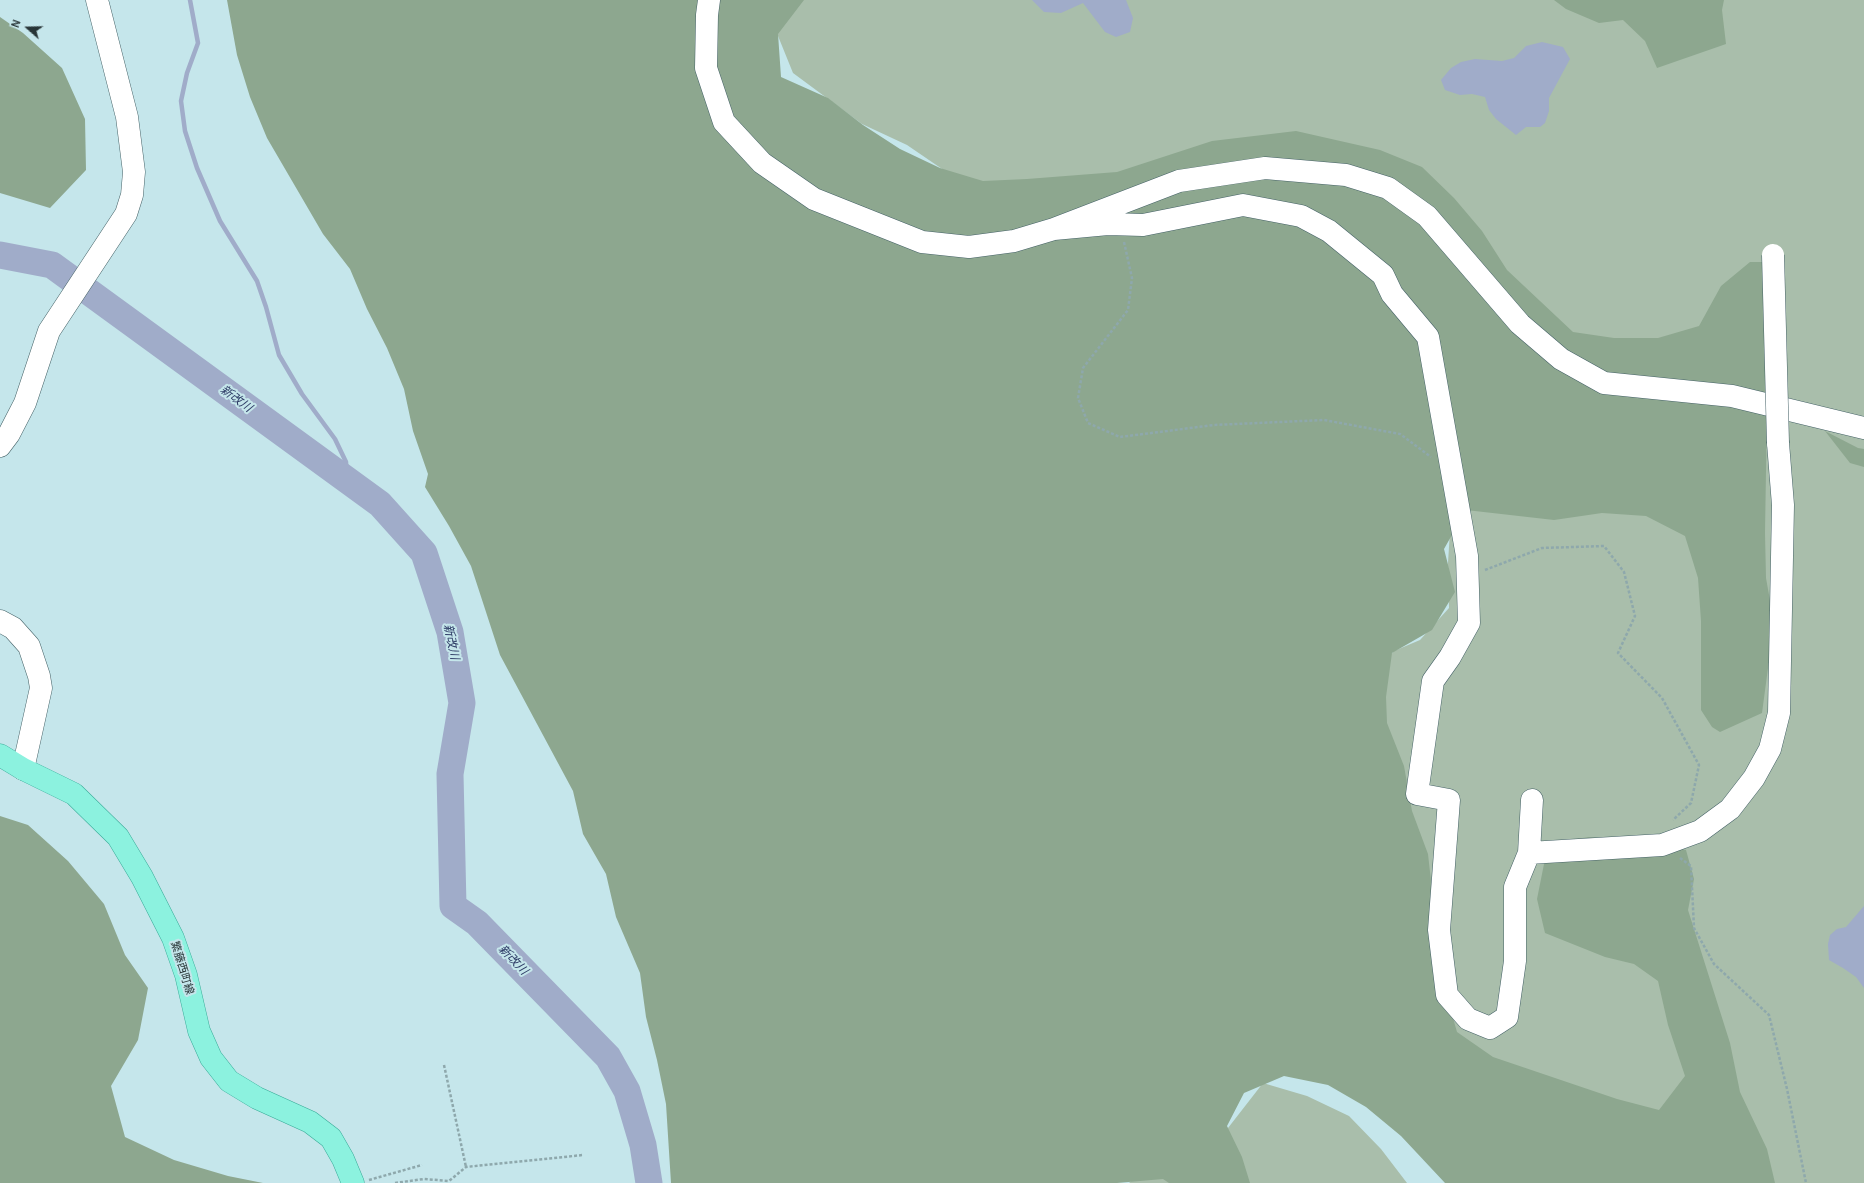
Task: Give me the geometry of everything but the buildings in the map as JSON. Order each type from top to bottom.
[{"type":"main road","name":"繁藤西町線","points":[[0,755],[23,769],[74,794],[118,837],[142,877],[173,938],[186,975],[199,1031],[211,1058],[229,1081],[258,1098],[310,1122],[331,1138],[343,1159],[360,1182]]},
{"type":"street","points":[[0,446],[9,434],[25,403],[49,331],[126,214],[132,195],[134,172],[127,117],[97,0]]},
{"type":"street","points":[[709,0],[706,15],[706,68],[724,122],[762,163],[814,199],[922,242],[969,247],[1014,241],[1054,229],[1179,181],[1265,168],[1346,175],[1388,188],[1427,216],[1520,324],[1561,359],[1604,383],[1732,396],[1864,428]]},
{"type":"street","points":[[1054,229],[1108,224],[1121,226],[1143,224],[1243,205],[1301,216],[1330,231],[1383,275],[1392,294],[1428,337],[1472,565],[1469,623],[1450,657],[1433,682],[1417,794],[1450,800],[1439,930],[1447,994],[1468,1019],[1490,1028],[1507,1017],[1516,961],[1515,887],[1529,853],[1532,800]]},
{"type":"street","points":[[1529,853],[1662,845],[1700,831],[1730,808],[1754,778],[1770,749],[1779,714],[1783,505],[1778,443],[1773,255]]},
{"type":"street","points":[[0,621],[13,628],[29,646],[39,676],[41,688],[23,769]]},
{"type":"path","points":[[1121,226],[1132,278],[1128,310],[1083,368],[1078,398],[1088,423],[1120,437],[1214,425],[1324,420],[1400,434],[1431,457],[1434,464]]},
{"type":"path","points":[[1472,565],[1542,548],[1604,546],[1624,572],[1635,616],[1618,653],[1662,698],[1699,764],[1691,803],[1671,823]]},
{"type":"path","points":[[1679,857],[1690,866],[1694,928],[1714,964],[1769,1014],[1788,1089],[1806,1183]]},
{"type":"path","points":[[444,1065],[466,1167]]},
{"type":"path","points":[[395,1183],[424,1179],[449,1181],[466,1167],[583,1155]]},
{"type":"path","points":[[360,1182],[422,1165]]},
{"type":"green space","points":[[227,0],[804,0],[778,34],[781,77],[828,98],[863,125],[900,149],[940,168],[983,181],[1117,172],[1212,141],[1296,131],[1380,150],[1422,167],[1454,198],[1482,231],[1507,270],[1573,332],[1614,338],[1658,338],[1699,326],[1721,286],[1750,262],[1762,262],[1769,285],[1765,533],[1766,578],[1774,623],[1762,713],[1720,732],[1712,727],[1701,710],[1701,621],[1698,578],[1685,536],[1646,516],[1602,513],[1554,520],[1466,510],[1444,549],[1455,592],[1432,630],[1392,653],[1386,697],[1387,723],[1404,766],[1412,811],[1428,854],[1433,899],[1432,945],[1457,1032],[1493,1057],[1617,1099],[1659,1110],[1685,1076],[1668,1025],[1658,981],[1634,964],[1605,957],[1545,933],[1537,899],[1548,844],[1588,837],[1663,844],[1686,850],[1694,879],[1688,910],[1730,1043],[1740,1092],[1767,1149],[1775,1183],[1445,1183],[1401,1136],[1366,1107],[1328,1085],[1284,1076],[1244,1093],[1227,1126],[1242,1157],[1250,1183],[1169,1183],[1163,1179],[1117,1183],[671,1183],[666,1104],[646,1017],[640,973],[616,917],[606,874],[583,834],[573,791],[500,655],[471,566],[425,487],[428,474],[413,431],[404,389],[387,348],[367,309],[350,269],[323,234],[267,138],[250,97],[237,55]]},
{"type":"green space","points":[[792,0],[1864,0],[1864,1183],[1456,1183],[1375,672],[1394,651],[1420,640],[1449,608],[1448,563],[1451,515],[1030,200],[948,173],[907,145],[862,124],[793,73],[776,31]]},
{"type":"green space","points":[[1554,0],[1724,0],[1722,10],[1726,44],[1657,68],[1645,41],[1623,20],[1599,23],[1566,9]]},
{"type":"green space","points":[[0,17],[23,33],[62,68],[85,119],[86,170],[50,208],[0,193]]},
{"type":"green space","points":[[1825,431],[1858,448],[1864,449],[1864,467],[1850,463]]},
{"type":"green space","points":[[0,816],[28,825],[68,861],[104,904],[125,955],[148,988],[138,1040],[111,1086],[125,1137],[174,1160],[228,1176],[263,1183],[0,1183]]},
{"type":"green space","points":[[1263,1083],[1307,1096],[1349,1116],[1381,1149],[1407,1183],[1129,1183],[1136,1176],[1228,1128]]},
{"type":"water","points":[[1032,0],[1126,0],[1133,18],[1130,32],[1116,37],[1105,32],[1083,3],[1061,13],[1044,12]]},
{"type":"water","points":[[1542,42],[1563,47],[1570,59],[1549,98],[1549,111],[1545,123],[1540,127],[1526,127],[1516,135],[1496,119],[1489,110],[1485,97],[1472,94],[1460,95],[1445,90],[1441,80],[1451,68],[1461,62],[1475,59],[1502,61],[1514,58],[1526,46]]},
{"type":"water","points":[[1864,906],[1864,988],[1856,977],[1829,960],[1828,944],[1830,935],[1837,929],[1846,927]]},
{"type":"waterway","points":[[190,0],[198,43],[187,73],[181,101],[185,131],[197,168],[220,221],[257,281],[266,307],[279,355],[302,394],[335,439],[346,462],[347,480]]},
{"type":"waterway","name":"新改川","points":[[0,255],[52,265],[380,504],[424,553],[450,632],[462,703],[450,774],[453,906],[477,923],[608,1057],[627,1091],[643,1145],[649,1183]]}]
